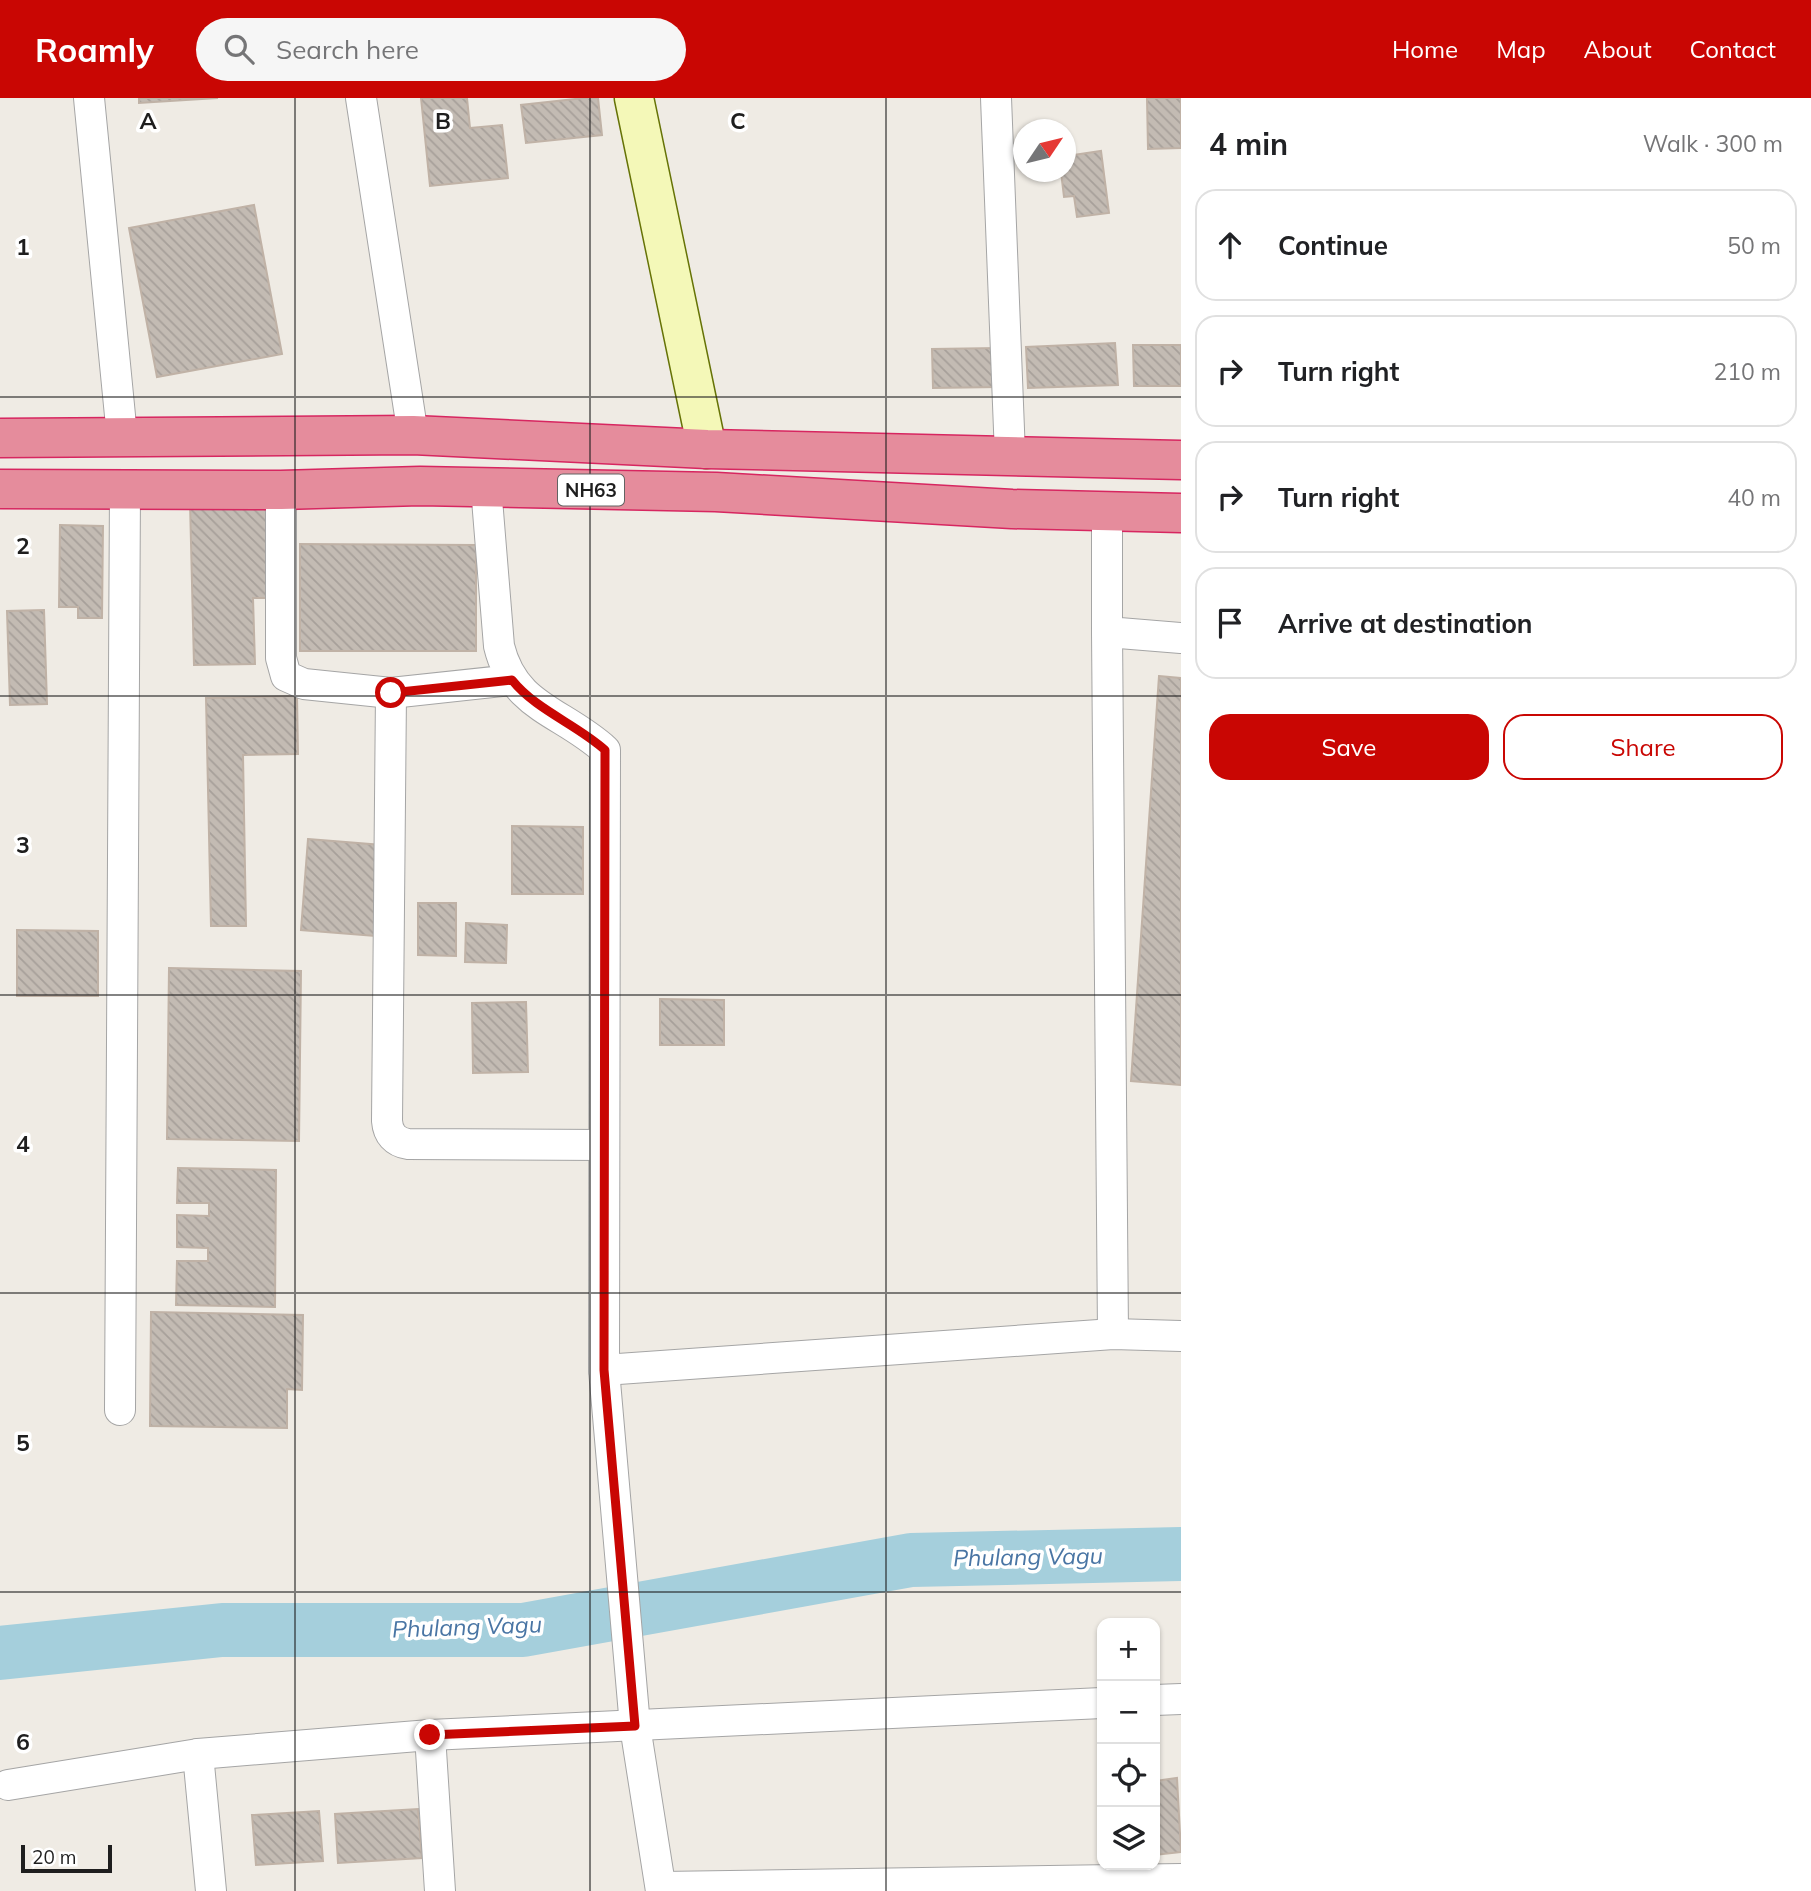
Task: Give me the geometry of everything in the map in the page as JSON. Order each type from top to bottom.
[{"type":"highway","name":"NH63","points":[[0,438],[413,435],[707,449],[1181,460]]},
{"type":"highway","name":"NH63","points":[[0,489],[486,488],[716,492],[1012,509],[1181,513]]},
{"type":"street","points":[[89,98],[122,436]]},
{"type":"street","points":[[361,98],[413,435]]},
{"type":"street","points":[[634,98],[707,449]]},
{"type":"street","points":[[996,98],[1010,455]]},
{"type":"street","points":[[486,488],[499,646],[505,671],[523,694],[587,734],[605,750],[604,1370],[635,1726],[661,1889],[1181,1879]]},
{"type":"street","points":[[120,1410],[125,489]]},
{"type":"street","points":[[281,490],[281,658],[286,676],[304,684],[391,693],[512,680]]},
{"type":"street","points":[[1107,510],[1113,1334]]},
{"type":"street","points":[[1107,632],[1181,638]]},
{"type":"street","points":[[391,693],[387,1107],[391,1134],[396,1140],[408,1144],[604,1146]]},
{"type":"street","points":[[604,1370],[1113,1334],[1181,1336]]},
{"type":"street","points":[[1160,1700],[1181,1699]]},
{"type":"street","points":[[8,1785],[198,1754],[430,1735],[1097,1703]]},
{"type":"street","points":[[430,1735],[440,1891]]},
{"type":"street","points":[[198,1754],[211,1891]]},
{"type":"building","points":[[139,98],[218,98],[139,103]]},
{"type":"building","points":[[421,98],[467,98],[470,128],[502,125],[508,178],[430,186]]},
{"type":"building","points":[[598,98],[602,135],[526,143],[521,105]]},
{"type":"building","points":[[1147,98],[1181,98],[1181,148],[1148,149]]},
{"type":"building","points":[[1101,151],[1109,213],[1077,217],[1074,196],[1064,197],[1062,182],[1076,182],[1076,155]]},
{"type":"building","points":[[254,205],[282,354],[157,377],[129,228]]},
{"type":"building","points":[[1115,343],[1118,385],[1028,388],[1026,347]]},
{"type":"building","points":[[1133,345],[1181,345],[1181,386],[1134,386]]},
{"type":"building","points":[[998,348],[998,387],[933,388],[932,349]]},
{"type":"building","points":[[273,500],[275,598],[253,598],[255,664],[194,665],[190,502]]},
{"type":"building","points":[[60,525],[103,526],[102,618],[78,618],[78,607],[59,607]]},
{"type":"building","points":[[300,544],[476,545],[476,651],[300,651]]},
{"type":"building","points":[[44,610],[47,704],[10,705],[7,611]]},
{"type":"building","points":[[1159,676],[1181,678],[1181,1085],[1131,1081]]},
{"type":"building","points":[[297,696],[298,754],[243,755],[246,926],[211,926],[206,698]]},
{"type":"building","points":[[512,826],[583,827],[583,894],[512,894]]},
{"type":"building","points":[[308,839],[382,845],[375,936],[301,930]]},
{"type":"building","points":[[418,903],[456,903],[456,956],[418,955]]},
{"type":"building","points":[[466,923],[507,925],[506,963],[465,962]]},
{"type":"building","points":[[17,930],[98,931],[98,996],[17,996]]},
{"type":"building","points":[[169,968],[301,971],[299,1141],[167,1139]]},
{"type":"building","points":[[660,999],[724,1000],[724,1045],[660,1045]]},
{"type":"building","points":[[526,1002],[528,1072],[473,1073],[472,1003]]},
{"type":"building","points":[[178,1168],[276,1170],[275,1307],[176,1305],[177,1261],[208,1261],[208,1248],[177,1247],[177,1215],[209,1216],[209,1203],[177,1203]]},
{"type":"building","points":[[151,1312],[303,1315],[302,1390],[287,1389],[287,1428],[150,1426]]},
{"type":"building","points":[[1177,1778],[1181,1852],[1160,1854],[1160,1780]]},
{"type":"building","points":[[418,1809],[422,1858],[338,1863],[335,1814]]},
{"type":"building","points":[[319,1811],[323,1861],[256,1865],[252,1815]]},
{"type":"waterway","name":"Phulang Vagu","points":[[0,1653],[222,1630],[523,1630],[911,1560],[1181,1554]]},
{"type":"route","points":[[391,693],[512,680],[523,694],[587,734],[605,750],[604,1370],[635,1726],[430,1735]]}]
